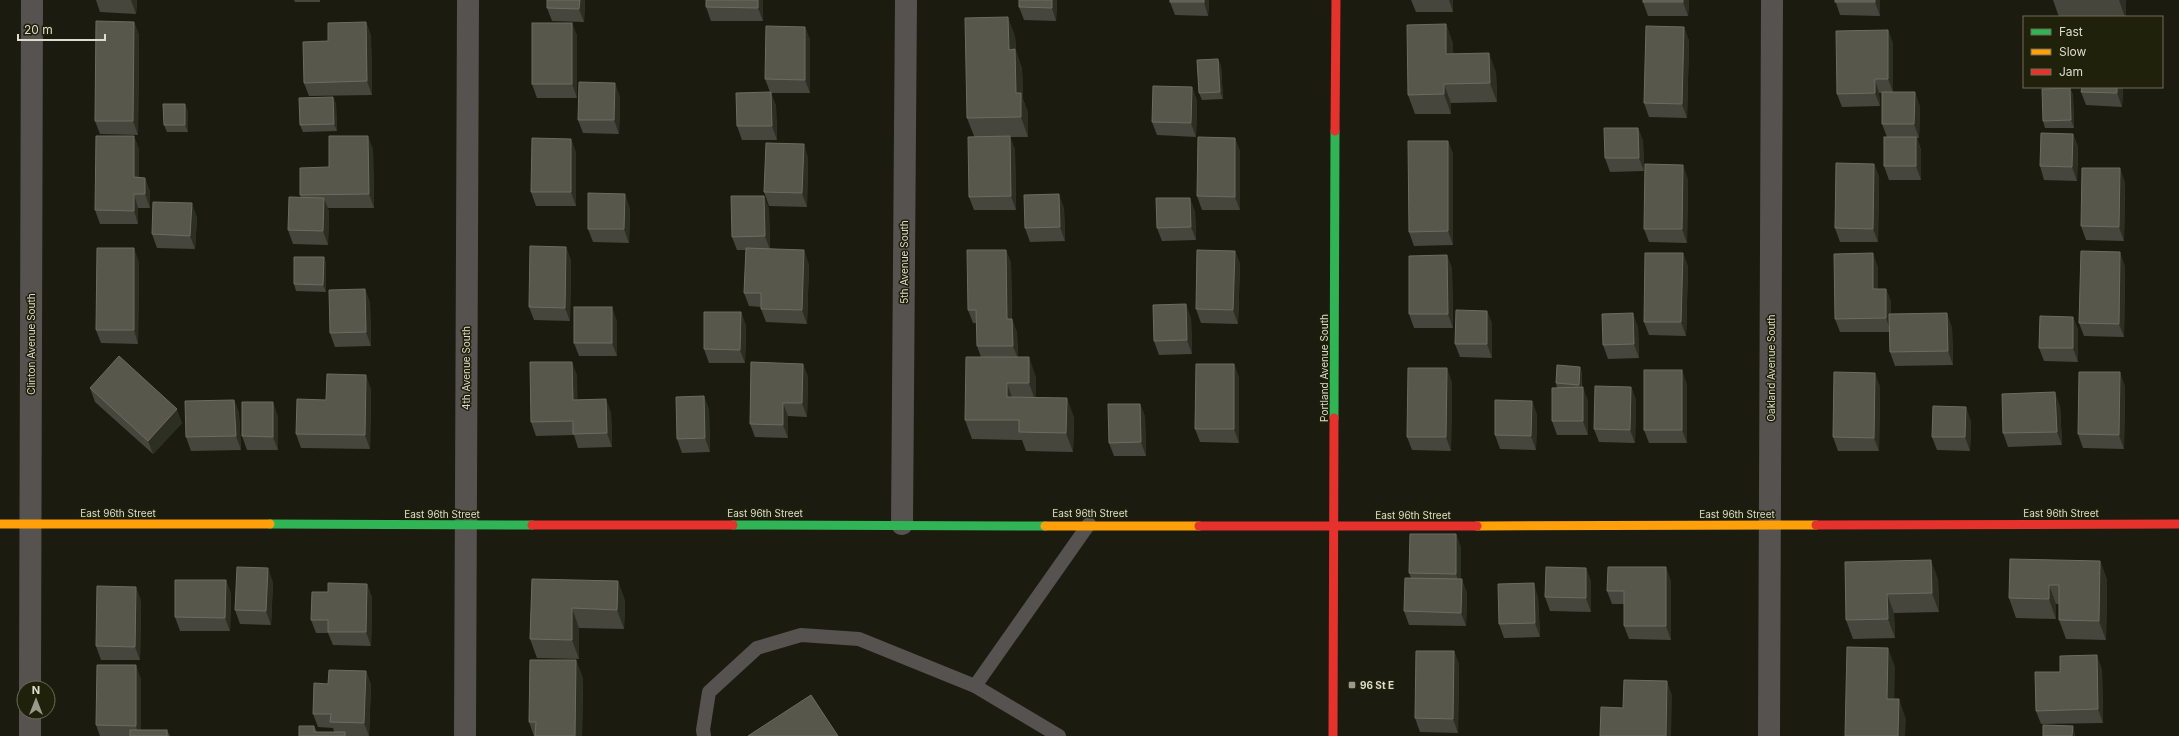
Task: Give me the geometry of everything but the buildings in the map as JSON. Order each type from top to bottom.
[{"type":"street","name":"Clinton Avenue South","points":[[30,680],[32,0]]},
{"type":"street","name":"4th Avenue South","points":[[465,736],[468,0]]},
{"type":"street","name":"5th Avenue South","points":[[902,524],[906,0]]},
{"type":"street","name":"Portland Avenue South","points":[[1333,736],[1336,0]]},
{"type":"street","name":"Oakland Avenue South","points":[[1769,736],[1772,0]]},
{"type":"street","name":"East 96th Street","points":[[0,524],[1089,524],[1334,526],[2179,524]]},
{"type":"street","points":[[30,720],[30,736]]},
{"type":"lane","points":[[975,686],[1089,524]]},
{"type":"lane","points":[[704,736],[709,692],[757,648],[801,635],[859,640],[975,686],[1059,736]]},
{"type":"traffic: fast","points":[[1334,418],[1335,131]]},
{"type":"traffic: fast","points":[[270,524],[532,525]]},
{"type":"traffic: fast","points":[[733,525],[1045,526]]},
{"type":"traffic: slow","points":[[0,524],[270,524]]},
{"type":"traffic: slow","points":[[1477,526],[1816,525]]},
{"type":"traffic: slow","points":[[1045,526],[1199,526]]},
{"type":"traffic: jam","points":[[1335,131],[1336,0]]},
{"type":"traffic: jam","points":[[1333,736],[1334,418]]},
{"type":"traffic: jam","points":[[1816,525],[2179,524]]},
{"type":"traffic: jam","points":[[532,525],[733,525]]},
{"type":"traffic: jam","points":[[1199,526],[1477,526]]},
{"type":"place","name":"96 St E","points":[[1352,685]]}]
